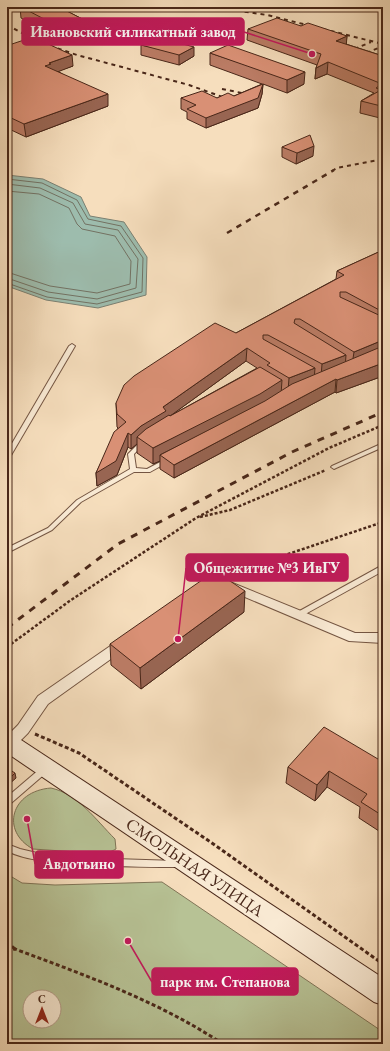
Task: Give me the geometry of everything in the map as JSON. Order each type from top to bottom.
[{"type":"main road","name":"СМОЛЬНАЯ УЛИЦА","points":[[13,738],[46,768],[383,993]]},
{"type":"street","points":[[213,579],[354,638],[383,638]]},
{"type":"street","points":[[13,738],[43,700],[137,633]]},
{"type":"lane","points":[[7,457],[72,346]]},
{"type":"lane","points":[[133,470],[131,454],[150,437]]},
{"type":"lane","points":[[334,467],[383,445]]},
{"type":"lane","points":[[7,551],[50,529],[79,501],[133,470],[148,471],[175,457]]},
{"type":"lane","points":[[298,615],[383,568]]},
{"type":"lane","points":[[7,802],[46,768]]},
{"type":"lane","points":[[7,847],[21,855],[50,859],[190,865]]},
{"type":"path","points":[[7,647],[71,600],[196,518],[330,448],[383,425]]},
{"type":"path","points":[[196,518],[230,510],[334,467]]},
{"type":"path","points":[[213,579],[383,522]]},
{"type":"path","points":[[13,738],[79,753],[383,964]]},
{"type":"path","points":[[7,942],[15,949],[107,983],[199,1027],[223,1044]]},
{"type":"path","points":[[7,952],[15,949]]},
{"type":"green space","points":[[51,788],[70,796],[86,809],[115,839],[116,849],[106,854],[33,849],[23,841],[16,832],[14,823],[15,813],[19,804],[27,796],[37,791]]},
{"type":"green space","points":[[7,874],[22,883],[55,885],[162,882],[383,1032],[383,1044],[7,1044]]},
{"type":"water","points":[[7,175],[43,179],[81,197],[90,216],[124,222],[147,257],[146,295],[98,308],[46,300],[7,286]]},
{"type":"building","points":[[21,7],[59,7],[94,25],[69,32]]},
{"type":"building","points":[[277,18],[301,26],[308,23],[347,36],[336,41],[383,56],[383,105],[381,106],[361,101],[381,90],[376,88],[382,84],[328,62],[316,68],[321,54],[248,29]]},
{"type":"building","points":[[33,37],[72,55],[49,63],[51,64],[45,66],[108,94],[24,124],[7,116],[7,44],[9,45]]},
{"type":"building","points":[[157,37],[194,47],[179,55],[141,45]]},
{"type":"building","points":[[228,45],[305,72],[287,80],[210,53]]},
{"type":"building","points":[[263,84],[258,98],[206,118],[187,109],[196,105],[181,98],[202,91],[217,98],[228,93],[234,96]]},
{"type":"building","points":[[310,135],[314,146],[297,153],[282,147]]},
{"type":"building","points":[[383,250],[383,263],[378,266],[383,268],[383,312],[346,292],[340,292],[340,297],[383,317],[383,340],[354,352],[300,319],[295,319],[294,323],[346,355],[322,364],[268,335],[263,335],[263,339],[315,368],[289,378],[267,365],[270,363],[247,348],[163,407],[166,411],[141,426],[131,435],[128,433],[116,461],[96,473],[114,432],[126,422],[117,414],[116,403],[124,385],[134,376],[215,323],[236,333],[344,275],[337,271]]},
{"type":"building","points":[[383,346],[383,363],[337,380],[336,379],[174,465],[160,455],[265,401],[292,384]]},
{"type":"building","points":[[260,367],[282,380],[260,394],[153,448],[137,437],[146,429],[169,415],[170,416]]},
{"type":"building","points":[[215,571],[245,591],[140,668],[110,644]]},
{"type":"building","points":[[324,727],[383,762],[383,816],[361,802],[367,794],[329,771],[317,785],[288,767]]},
{"type":"building","points":[[7,768],[15,773],[7,781]]},
{"type":"railway","points":[[213,7],[267,15],[383,44]]},
{"type":"railway","points":[[7,25],[39,42],[77,55],[189,85],[231,100]]},
{"type":"railway","points":[[347,52],[371,42]]},
{"type":"railway","points":[[359,56],[383,46]]},
{"type":"railway","points":[[222,89],[252,95]]},
{"type":"railway","points":[[332,171],[337,168],[383,159]]},
{"type":"railway","points":[[227,233],[334,170]]},
{"type":"railway","points":[[7,628],[118,544],[292,452],[383,412]]},
{"type":"place","name":"Ивановский силикатный завод","points":[[312,54]]},
{"type":"place","name":"Общежитие №3 ИвГУ","points":[[178,639]]},
{"type":"place","name":"Авдотьино","points":[[27,819]]},
{"type":"place","name":"парк им. Степанова","points":[[128,941]]}]
